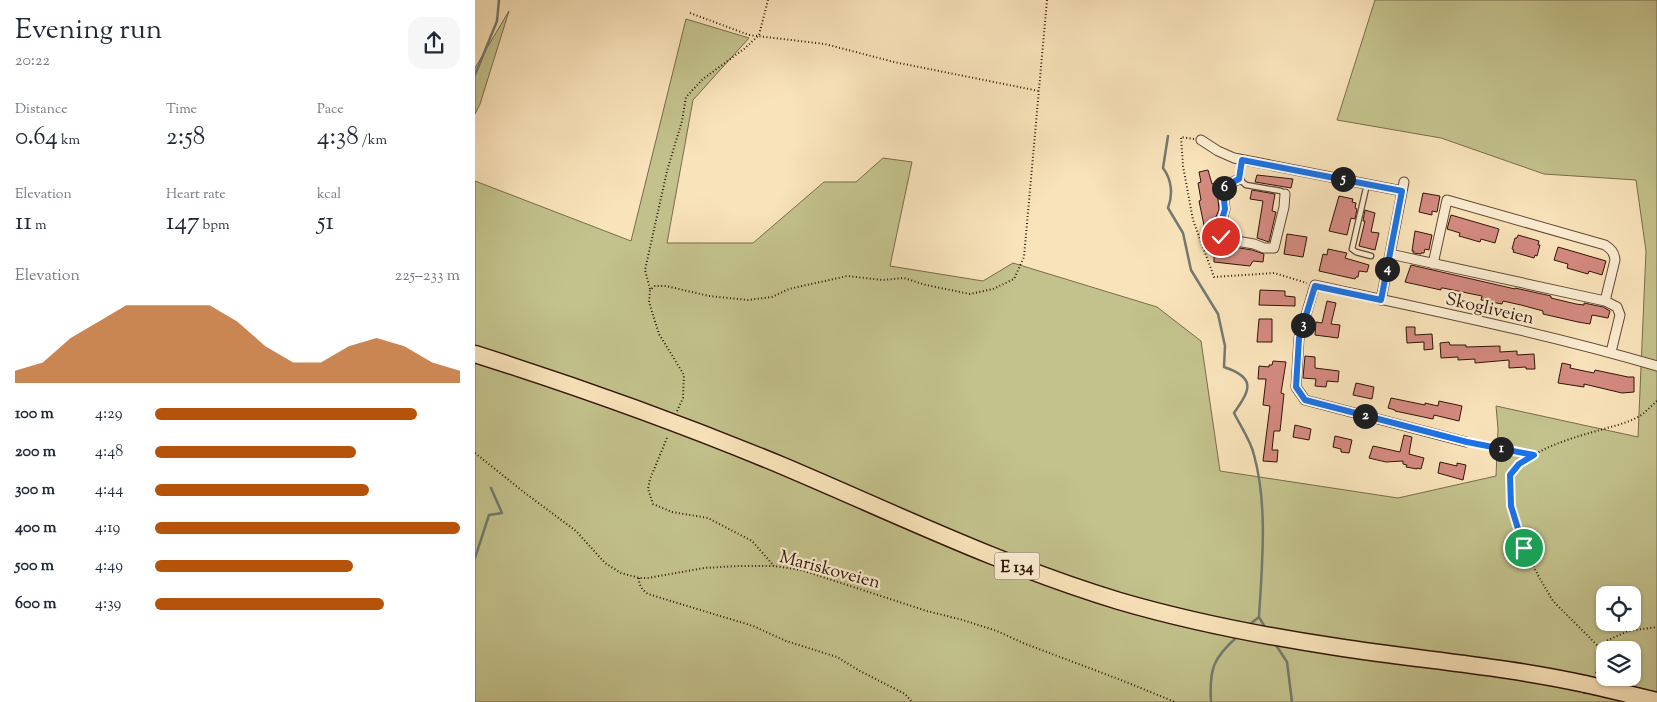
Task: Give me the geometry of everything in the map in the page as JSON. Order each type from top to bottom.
[{"type":"highway","name":"E 134","points":[[475,354],[685,427],[779,464],[990,555],[1068,585],[1122,602],[1181,618],[1272,637],[1501,668],[1589,683],[1632,702]]},
{"type":"highway","name":"E 134","points":[[475,362],[585,398],[666,428],[815,487],[1002,568],[1119,608],[1270,644],[1498,675],[1589,683]]},
{"type":"highway","name":"E 134","points":[[1606,692],[1657,702]]},
{"type":"street","points":[[1201,140],[1218,151],[1242,160],[1367,184],[1403,186],[1381,300]]},
{"type":"street","points":[[1239,179],[1225,186],[1223,191],[1225,209],[1219,231],[1221,237],[1228,240],[1269,249],[1274,248],[1284,207],[1285,194]]},
{"type":"street","points":[[1433,264],[1447,200],[1605,245],[1611,249],[1615,260],[1605,301]]},
{"type":"street","points":[[1390,254],[1605,301],[1617,307],[1620,315],[1611,352]]},
{"type":"street","name":"Skogliveien","points":[[1467,442],[1305,400],[1296,387],[1299,338],[1315,286],[1611,352],[1657,366]]},
{"type":"lane","points":[[1242,160],[1239,179],[1246,185],[1281,191],[1285,194]]},
{"type":"lane","points":[[1367,184],[1352,249],[1371,256]]},
{"type":"path","points":[[677,411],[683,398],[683,376],[659,334],[649,302],[650,290],[645,270],[667,171],[682,121],[686,97],[703,79],[744,50],[759,35],[768,0]]},
{"type":"path","points":[[650,290],[655,286],[666,286],[709,296],[748,300],[772,297],[789,289],[847,276],[883,280],[904,278],[926,285],[970,294],[993,289],[1014,279],[1024,257],[1047,0]]},
{"type":"path","points":[[690,13],[749,35],[825,44],[894,62],[1039,91]]},
{"type":"path","points":[[1596,644],[1553,600],[1524,548],[1511,506],[1510,475],[1519,464],[1534,455],[1570,438],[1631,421],[1642,415],[1657,401]]},
{"type":"path","points":[[667,438],[647,489],[653,504],[672,512],[708,518],[751,541],[774,566]]},
{"type":"path","points":[[1467,442],[1534,455]]},
{"type":"path","name":"Mariskoveien","points":[[475,453],[576,531],[612,569],[639,578],[654,578],[703,568],[774,566],[801,570],[927,611],[997,631],[1032,647],[1175,702]]},
{"type":"path","points":[[639,578],[642,588],[648,594],[753,626],[786,642],[837,657],[905,694],[911,702]]},
{"type":"path","points":[[1606,641],[1628,631],[1657,627]]},
{"type":"path","points":[[1589,683],[1596,665]]},
{"type":"shaded area","points":[[1375,0],[1657,0],[1657,702],[475,702],[475,181],[631,241],[686,19],[749,38],[693,100],[667,243],[753,243],[824,182],[856,182],[883,158],[912,162],[890,266],[983,281],[1013,263],[1157,307],[1201,341],[1220,471],[1398,498],[1496,476],[1498,429],[1496,406],[1638,437],[1646,251],[1636,180],[1544,174],[1441,138],[1337,120]]},
{"type":"shaded area","points":[[509,11],[480,104],[475,114],[475,68]]},
{"type":"building","points":[[1208,170],[1212,184],[1216,183],[1219,209],[1216,217],[1212,218],[1213,229],[1205,230],[1199,201],[1201,200],[1198,183],[1201,182],[1199,172]]},
{"type":"building","points":[[1257,175],[1293,179],[1291,188],[1255,182]]},
{"type":"building","points":[[1252,190],[1275,194],[1272,211],[1276,212],[1269,242],[1257,238],[1263,201],[1250,199]]},
{"type":"building","points":[[1423,193],[1440,196],[1437,212],[1432,211],[1432,215],[1419,212]]},
{"type":"building","points":[[1339,196],[1353,199],[1352,202],[1356,203],[1355,219],[1351,218],[1347,235],[1329,231]]},
{"type":"building","points":[[1365,210],[1375,213],[1371,232],[1379,233],[1375,250],[1359,246],[1365,221],[1363,221]]},
{"type":"building","points":[[1451,215],[1499,229],[1495,243],[1481,239],[1480,242],[1459,236],[1460,233],[1447,229]]},
{"type":"building","points":[[1415,231],[1432,235],[1429,250],[1425,249],[1424,253],[1421,254],[1413,253],[1414,251],[1412,251]]},
{"type":"building","points":[[1287,234],[1307,237],[1303,257],[1284,254]]},
{"type":"building","points":[[1518,235],[1539,241],[1538,245],[1540,245],[1537,256],[1535,255],[1534,258],[1513,252],[1515,238]]},
{"type":"building","points":[[1214,244],[1252,250],[1264,254],[1263,262],[1253,261],[1250,266],[1214,262]]},
{"type":"building","points":[[1558,247],[1606,261],[1602,275],[1589,271],[1588,274],[1567,268],[1568,264],[1554,260]]},
{"type":"building","points":[[1328,249],[1347,253],[1345,258],[1369,265],[1367,272],[1359,271],[1358,277],[1355,279],[1319,271],[1323,254],[1327,255]]},
{"type":"building","points":[[1411,265],[1551,296],[1551,298],[1576,304],[1584,305],[1584,303],[1603,307],[1610,311],[1608,318],[1592,315],[1590,324],[1543,314],[1543,311],[1503,301],[1502,304],[1481,300],[1482,296],[1405,282]]},
{"type":"building","points":[[1260,290],[1285,291],[1285,296],[1295,297],[1295,306],[1259,305]]},
{"type":"building","points":[[1327,301],[1336,303],[1331,324],[1340,325],[1338,338],[1315,335],[1316,322],[1322,323]]},
{"type":"building","points":[[1259,319],[1272,319],[1272,342],[1257,342]]},
{"type":"building","points":[[1406,327],[1415,327],[1415,335],[1432,334],[1433,349],[1424,350],[1424,342],[1407,343]]},
{"type":"building","points":[[1449,342],[1450,345],[1466,345],[1466,347],[1500,346],[1500,352],[1517,351],[1517,355],[1534,354],[1535,369],[1526,369],[1526,367],[1509,368],[1509,360],[1475,363],[1475,359],[1441,358],[1440,343]]},
{"type":"building","points":[[1305,356],[1315,357],[1315,368],[1339,371],[1338,382],[1327,381],[1326,387],[1315,386],[1316,379],[1303,378]]},
{"type":"building","points":[[1273,361],[1286,362],[1281,393],[1284,394],[1280,431],[1274,431],[1272,450],[1278,450],[1277,462],[1263,461],[1270,406],[1263,405],[1266,379],[1258,379],[1259,366],[1269,367]]},
{"type":"building","points":[[1562,363],[1571,365],[1570,368],[1594,373],[1595,370],[1634,377],[1634,392],[1622,393],[1584,384],[1584,387],[1558,383]]},
{"type":"building","points":[[1356,383],[1374,387],[1372,399],[1353,395]]},
{"type":"building","points":[[1391,398],[1425,405],[1425,403],[1438,406],[1439,401],[1462,406],[1459,421],[1434,415],[1433,419],[1395,411],[1388,408]]},
{"type":"building","points":[[1295,425],[1311,429],[1309,440],[1293,437]]},
{"type":"building","points":[[1404,435],[1412,437],[1409,454],[1424,458],[1421,469],[1406,467],[1407,465],[1403,464],[1403,461],[1386,462],[1369,458],[1373,446],[1400,452]]},
{"type":"building","points":[[1335,436],[1352,440],[1349,453],[1341,452],[1341,449],[1333,447]]},
{"type":"building","points":[[1440,462],[1457,466],[1457,463],[1466,465],[1463,480],[1438,473]]},
{"type":"waterway","points":[[475,75],[497,21],[499,0]]},
{"type":"waterway","points":[[1168,136],[1163,168],[1171,188],[1168,208],[1183,233],[1191,270],[1218,314],[1225,346],[1224,367],[1242,376],[1246,380],[1247,386],[1244,398],[1234,413],[1253,450],[1263,515],[1259,617],[1249,625]]},
{"type":"waterway","points":[[475,558],[489,515],[502,513],[491,488]]},
{"type":"waterway","points":[[1259,617],[1266,629]]},
{"type":"waterway","points":[[1211,702],[1211,681],[1214,665],[1223,651],[1238,636]]},
{"type":"waterway","points":[[1274,642],[1287,662],[1292,702]]},
{"type":"route","points":[[1221,237],[1219,231],[1225,209],[1223,191],[1229,183],[1239,179],[1242,160],[1402,191],[1381,300],[1315,286],[1299,338],[1296,387],[1305,400],[1467,442],[1534,455],[1519,464],[1510,475],[1512,485],[1511,506],[1524,548]]}]
